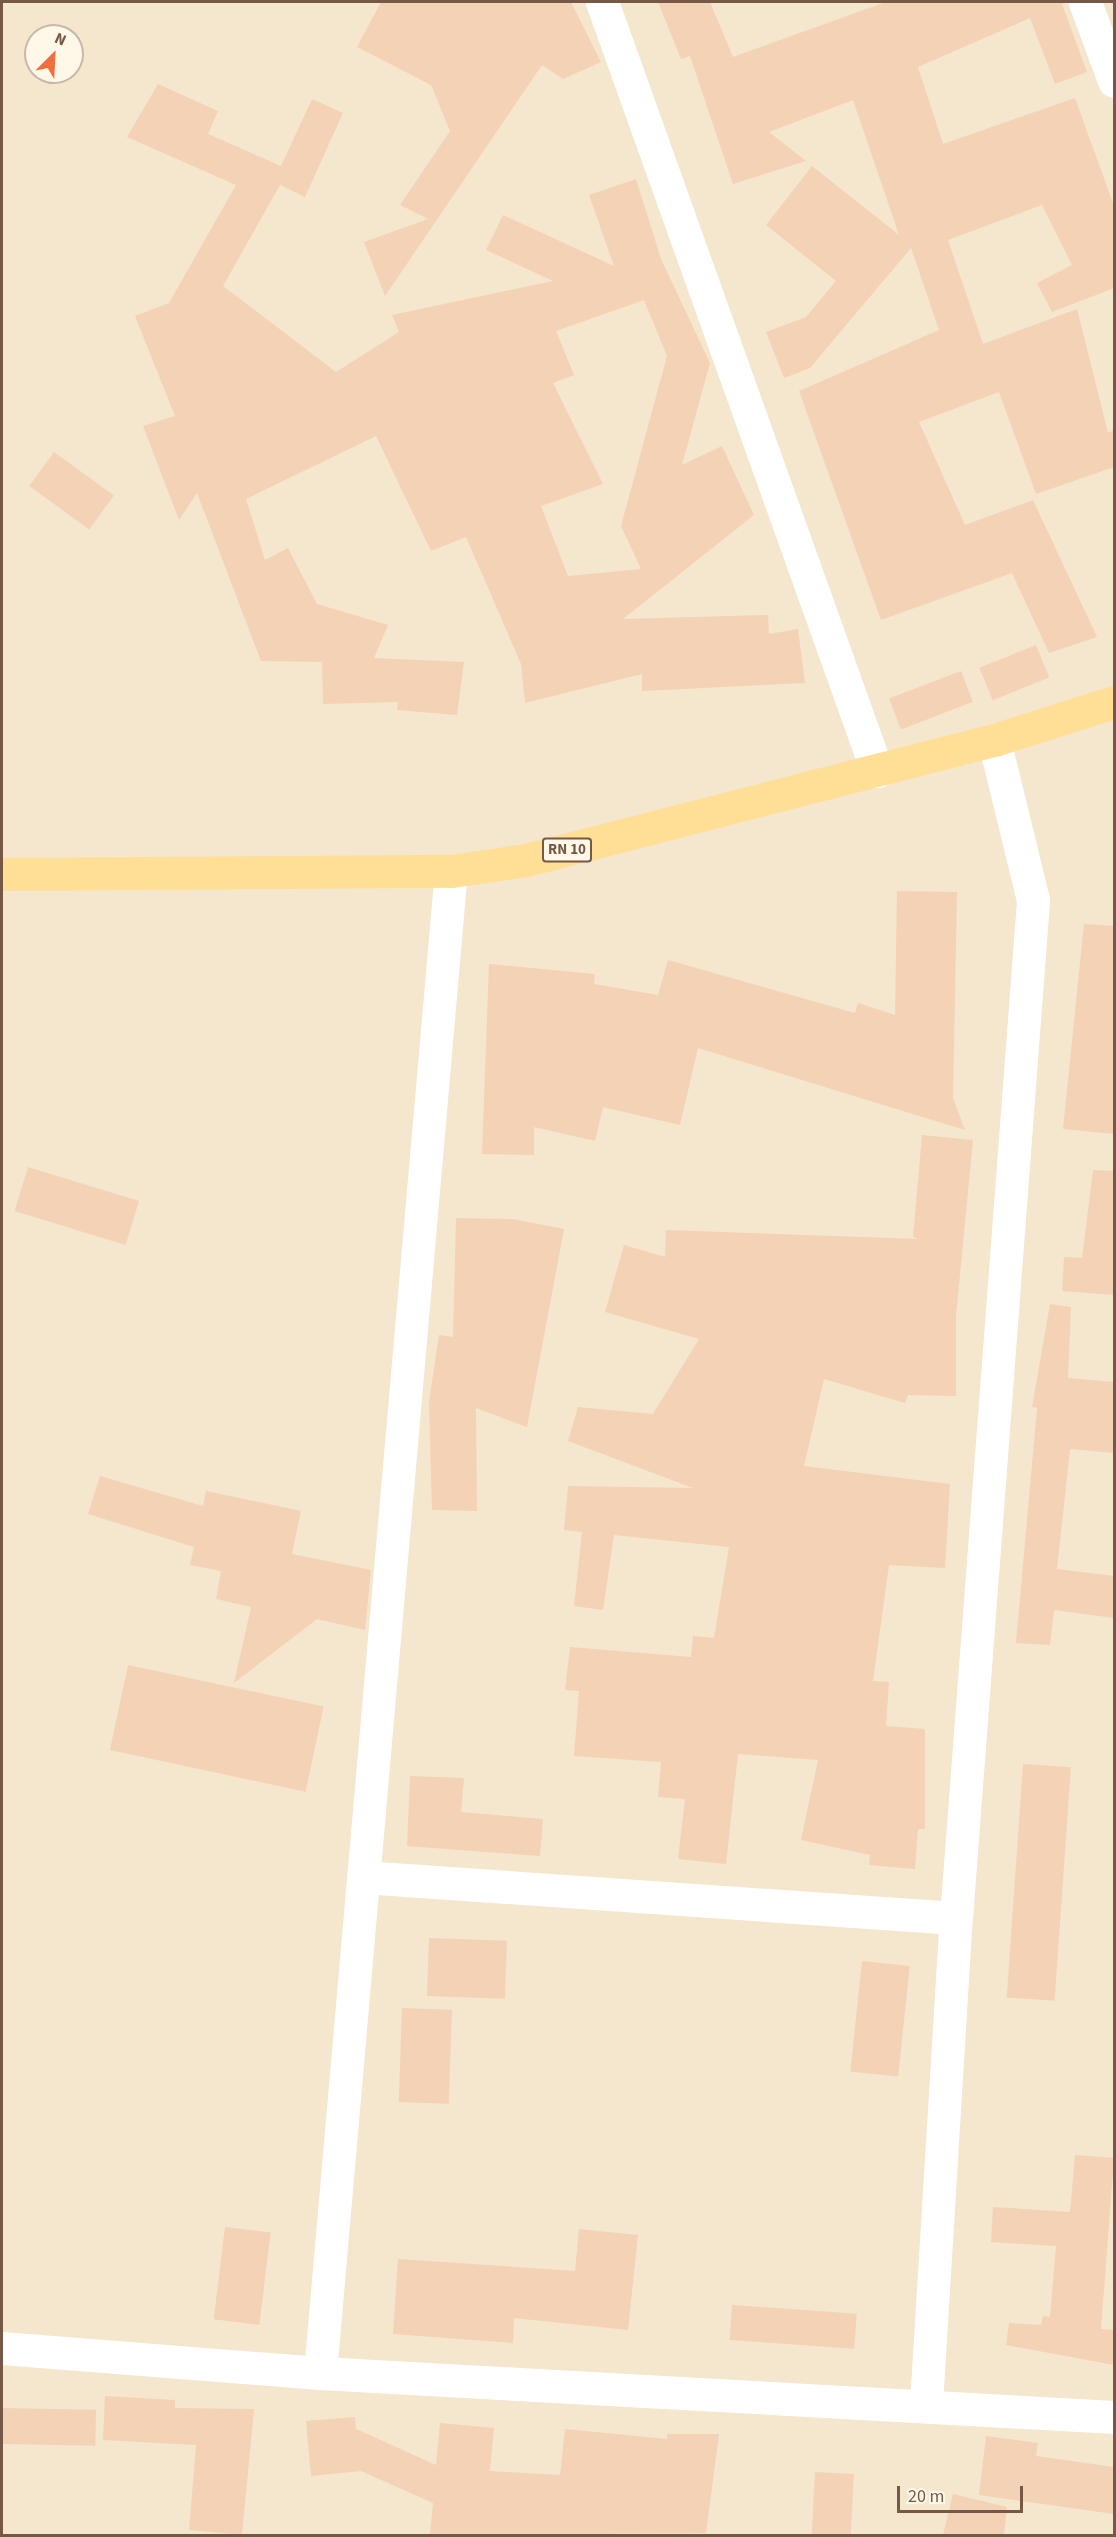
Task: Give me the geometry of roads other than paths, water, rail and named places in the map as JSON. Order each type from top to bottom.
[{"type":"main road","name":"RN 10","points":[[2,874],[451,871],[526,860],[994,740],[1114,702]]},
{"type":"street","points":[[602,2],[877,771]]},
{"type":"street","points":[[1085,2],[1114,81]]},
{"type":"street","points":[[926,2404],[956,1918],[1034,900],[994,740]]},
{"type":"street","points":[[320,2373],[451,871]]},
{"type":"street","points":[[363,1877],[956,1918]]},
{"type":"street","points":[[2,2348],[320,2373],[926,2404],[1114,2417]]}]
